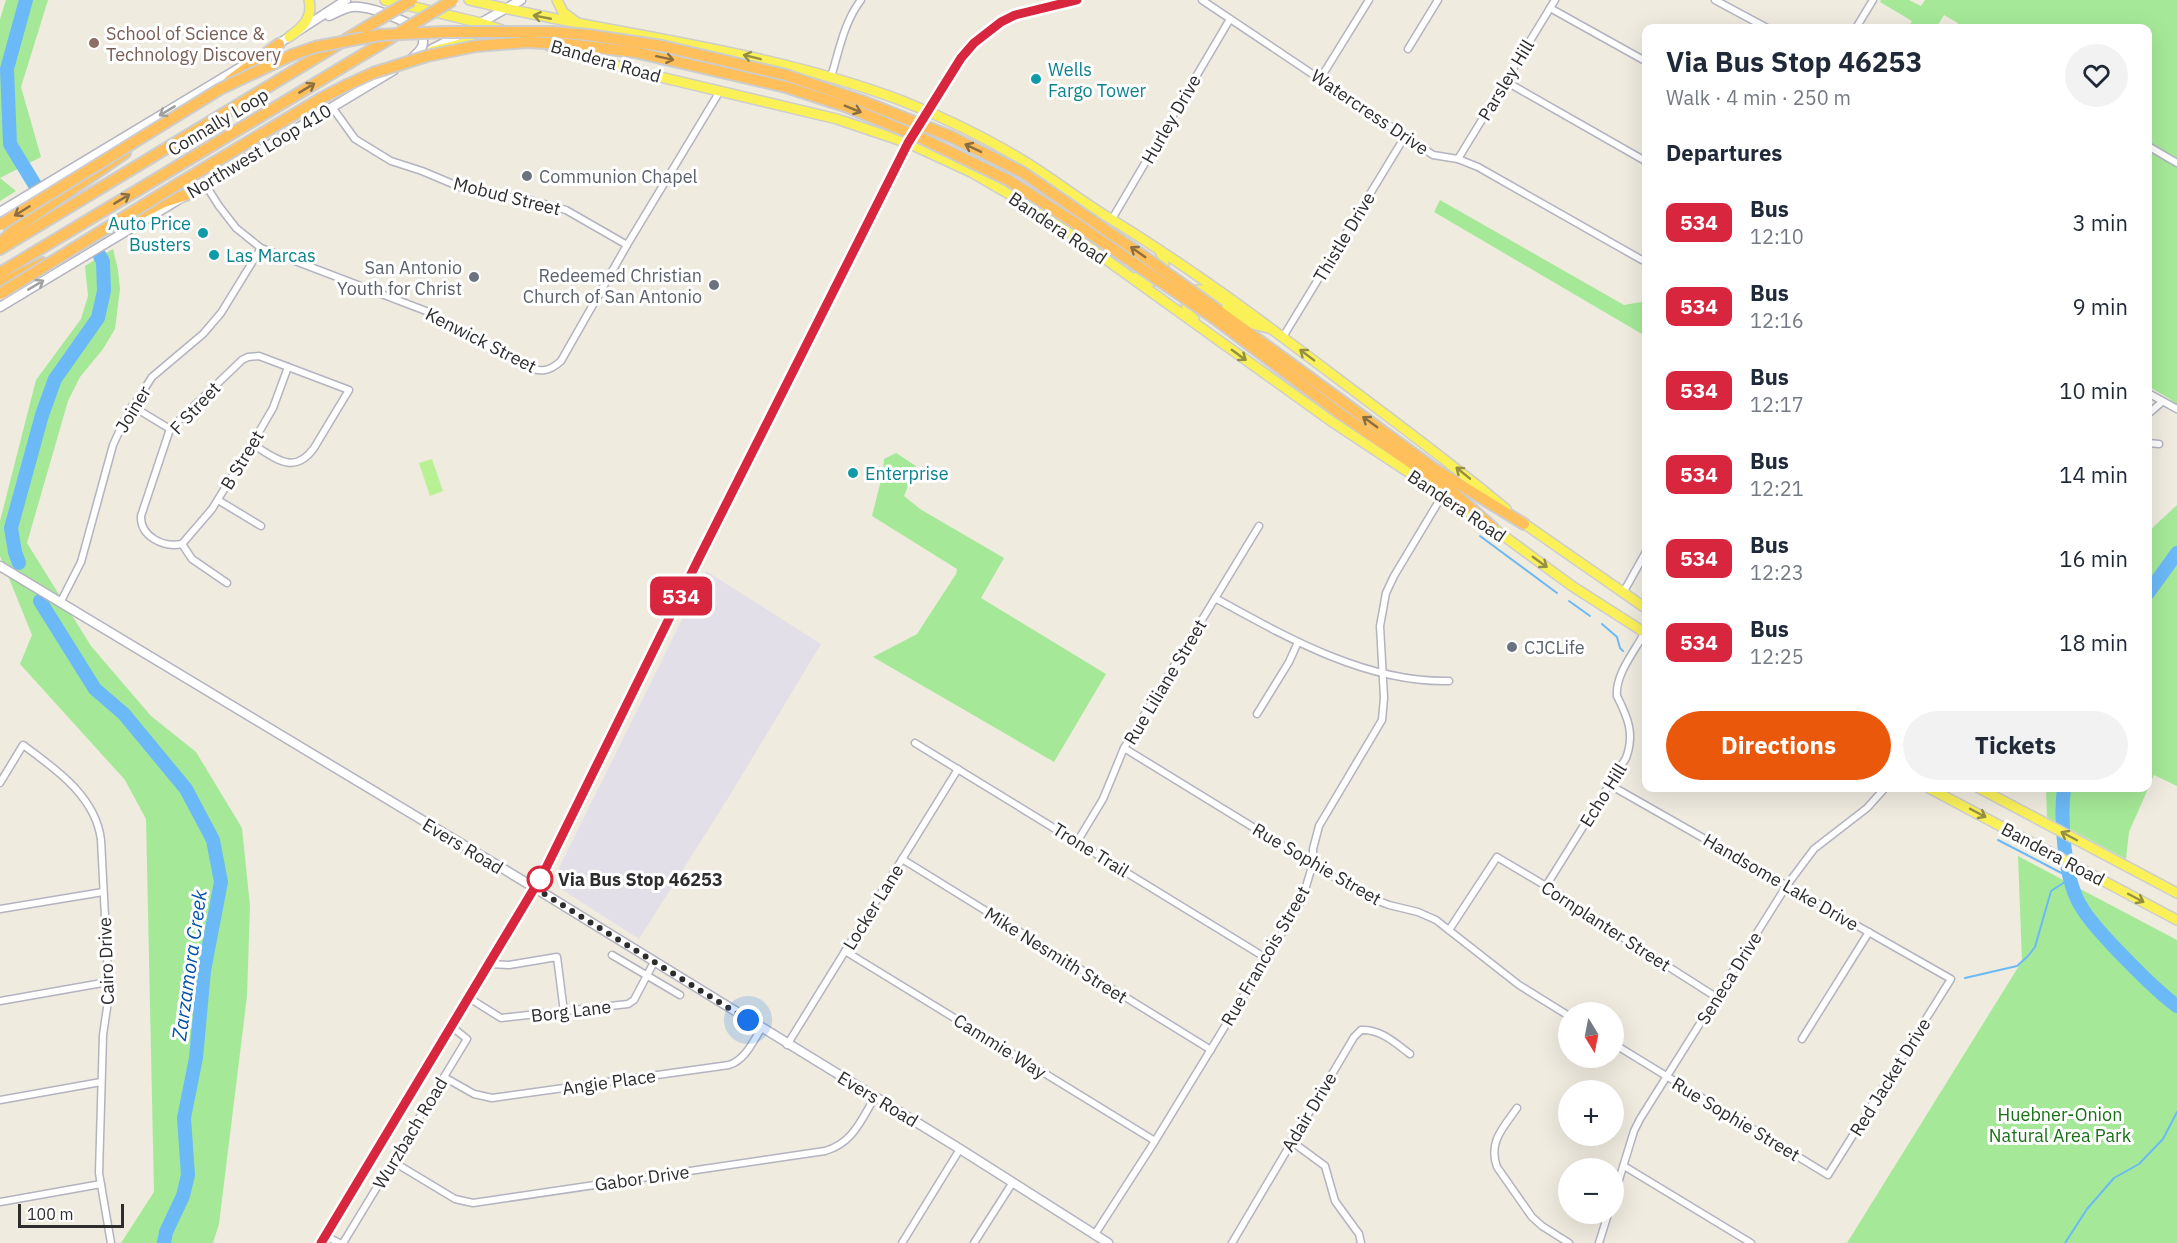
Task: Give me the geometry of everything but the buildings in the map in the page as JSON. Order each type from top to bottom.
[{"type":"highway","name":"Connally Loop","points":[[0,249],[412,0]]},
{"type":"highway","name":"Connally Loop","points":[[0,273],[453,0]]},
{"type":"highway","points":[[0,225],[220,89],[275,62],[308,50],[354,38],[389,34],[511,32],[588,35],[662,46],[786,75],[862,101],[952,137],[1022,172],[1142,255],[1339,413],[1454,493],[1492,528]]},
{"type":"highway","points":[[0,244],[16,228],[240,74],[284,41]]},
{"type":"highway","points":[[0,294],[172,187],[320,99],[373,73],[427,56],[476,46],[527,42],[635,52],[786,87],[845,106],[917,136],[1008,180],[1216,315],[1433,468],[1524,524]]},
{"type":"highway","points":[[0,284],[164,202],[186,195]]},
{"type":"main road","points":[[284,41],[308,20],[311,10],[309,0]]},
{"type":"main road","points":[[0,212],[284,41],[346,0]]},
{"type":"main road","name":"Bandera Road","points":[[385,0],[482,23],[635,71],[837,119],[908,143],[973,173],[1040,212],[1331,421],[1492,528],[1572,586],[1642,630]]},
{"type":"main road","name":"Bandera Road","points":[[469,0],[578,24],[719,49],[831,77],[900,100],[970,131],[1030,165],[1230,297],[1459,469],[1524,524],[1642,605]]},
{"type":"main road","name":"Northwest Loop 410","points":[[0,307],[332,106],[521,0]]},
{"type":"main road","points":[[557,0],[563,12],[578,24]]},
{"type":"main road","name":"Wurzbach Road","points":[[324,1239],[535,888],[908,143],[961,58],[988,31],[1015,15],[1076,0]]},
{"type":"main road","points":[[312,23],[349,8],[359,7],[412,25],[420,29],[424,43],[422,50],[406,64]]},
{"type":"main road","points":[[424,53],[472,41],[531,40]]},
{"type":"main road","points":[[1106,260],[1143,281],[1154,282],[1162,272],[1165,258],[1159,250],[1144,239]]},
{"type":"main road","points":[[1217,340],[1188,313],[1186,308],[1186,303],[1197,290],[1203,290],[1213,296],[1253,324],[1273,330]]},
{"type":"main road","name":"Evers Road","points":[[0,566],[535,888],[761,1029],[960,1149],[1108,1243]]},
{"type":"main road","name":"Bandera Road","points":[[1937,792],[2177,920]]},
{"type":"main road","name":"Bandera Road","points":[[1986,792],[2177,893]]},
{"type":"street","points":[[831,77],[845,31],[854,9],[861,0]]},
{"type":"street","name":"Watercress Drive","points":[[1202,0],[1404,138],[1433,155],[1458,159],[1478,167],[1642,258]]},
{"type":"street","points":[[1320,79],[1369,0]]},
{"type":"street","points":[[1408,50],[1438,0]]},
{"type":"street","name":"Parsley Hill","points":[[1458,159],[1555,0]]},
{"type":"street","points":[[1715,0],[1760,24]]},
{"type":"street","points":[[1858,24],[1873,0]]},
{"type":"street","points":[[1550,8],[1642,59]]},
{"type":"street","name":"Hurley Drive","points":[[1112,219],[1230,19]]},
{"type":"street","points":[[1505,81],[1642,159]]},
{"type":"street","points":[[627,245],[720,91]]},
{"type":"street","name":"Mobud Street","points":[[332,106],[355,139],[391,161],[422,171],[471,192],[526,199],[566,210],[627,245]]},
{"type":"street","name":"Thistle Drive","points":[[1283,337],[1404,138]]},
{"type":"street","points":[[2152,148],[2177,163]]},
{"type":"street","name":"Kenwick Street","points":[[205,184],[231,223],[261,248],[426,312],[536,371],[547,371],[561,361],[627,245]]},
{"type":"street","name":"Joiner","points":[[60,603],[81,562],[113,445],[132,406],[161,367],[213,324],[261,248]]},
{"type":"street","name":"F Street","points":[[182,544],[166,544],[148,535],[141,524],[141,516],[170,429],[242,360],[259,356],[349,390],[314,448],[302,461],[283,462],[252,444]]},
{"type":"street","name":"B Street","points":[[182,544],[204,520],[218,500],[252,444],[273,408],[288,367]]},
{"type":"street","points":[[2152,396],[2177,408]]},
{"type":"street","points":[[2152,411],[2162,402]]},
{"type":"street","points":[[132,406],[170,429]]},
{"type":"street","points":[[2152,443],[2159,444]]},
{"type":"street","name":"Rue Francois Street","points":[[1095,1234],[1155,1141],[1302,900],[1313,863],[1312,849],[1319,826],[1382,720],[1384,698],[1380,626],[1386,593],[1442,496]]},
{"type":"street","points":[[218,500],[261,526]]},
{"type":"street","name":"Rue Liliane Street","points":[[1077,842],[1103,799],[1124,748],[1259,526]]},
{"type":"street","points":[[182,544],[192,559],[227,584]]},
{"type":"street","points":[[1623,592],[1642,559]]},
{"type":"street","points":[[1215,598],[1298,642],[1383,673],[1412,680],[1449,681]]},
{"type":"street","name":"Echo Hill","points":[[1546,886],[1626,758],[1631,738],[1628,718],[1617,696],[1619,679],[1642,640]]},
{"type":"street","points":[[1257,714],[1285,669],[1298,642]]},
{"type":"street","name":"Trone Trail","points":[[915,743],[1266,958]]},
{"type":"street","name":"Cairo Drive","points":[[0,783],[23,745],[44,760],[84,798],[92,810],[99,831],[109,1005],[103,1035],[99,1173],[111,1243]]},
{"type":"street","name":"Rue Sophie Street","points":[[1124,748],[1365,896],[1427,915],[1519,984],[1558,1010]]},
{"type":"street","name":"Locker Lane","points":[[788,1045],[958,769]]},
{"type":"street","name":"Handsome Lake Drive","points":[[1610,785],[1952,979]]},
{"type":"street","name":"Seneca Drive","points":[[1624,1166],[1637,1125],[1787,885],[1814,849],[1867,808],[1881,792]]},
{"type":"street","name":"Cornplanter Street","points":[[1449,930],[1494,859],[1497,858],[1546,886],[1716,997]]},
{"type":"street","name":"Mike Nesmith Street","points":[[902,859],[1211,1050]]},
{"type":"street","points":[[0,909],[103,892]]},
{"type":"street","points":[[1802,1039],[1869,932]]},
{"type":"street","name":"Cammie Way","points":[[845,951],[1155,1141]]},
{"type":"street","points":[[612,955],[680,995]]},
{"type":"street","points":[[490,964],[509,965],[557,957],[564,1012]]},
{"type":"street","name":"Borg Lane","points":[[469,998],[501,1018],[628,1004],[634,1000],[654,962]]},
{"type":"street","name":"Red Jacket Drive","points":[[1828,1175],[1952,979]]},
{"type":"street","points":[[0,1001],[108,982]]},
{"type":"street","name":"Wurzbach Road","points":[[341,1243],[467,1039],[452,1027]]},
{"type":"street","name":"Angie Place","points":[[444,1077],[474,1094],[492,1098],[729,1065],[736,1063],[745,1055],[761,1029]]},
{"type":"street","name":"Adair Drive","points":[[1232,1243],[1354,1037],[1361,1030],[1375,1031],[1410,1053]]},
{"type":"street","name":"Rue Sophie Street","points":[[1624,1050],[1828,1175]]},
{"type":"street","points":[[0,1100],[101,1082]]},
{"type":"street","name":"Gabor Drive","points":[[392,1161],[455,1199],[473,1203],[825,1152],[838,1148],[846,1141],[875,1097]]},
{"type":"street","points":[[1517,1108],[1498,1134],[1493,1147],[1493,1157],[1497,1167],[1532,1217],[1569,1243]]},
{"type":"street","points":[[1291,1141],[1325,1166],[1335,1201],[1359,1234],[1361,1243]]},
{"type":"street","points":[[902,1243],[960,1149]]},
{"type":"street","points":[[1624,1166],[1751,1243]]},
{"type":"street","points":[[974,1243],[1013,1182]]},
{"type":"street","points":[[0,1202],[101,1184]]},
{"type":"street","points":[[1599,1243],[1605,1224]]},
{"type":"street","points":[[324,1239],[341,1243]]},
{"type":"shaded area","points":[[706,571],[821,644],[730,795],[639,939],[558,887],[555,876]]},
{"type":"green space","points":[[6,0],[48,0],[21,87],[41,157],[0,178],[0,19]]},
{"type":"green space","points":[[1881,0],[1909,0],[1921,6],[1925,0],[2177,0],[2177,407],[2170,399],[2152,388],[2152,24],[1957,24],[1944,15],[1938,24],[1910,24],[1912,21],[1880,2]]},
{"type":"green space","points":[[0,178],[16,191],[0,201]]},
{"type":"green space","points":[[1440,200],[1624,305],[1642,302],[1642,334],[1434,212]]},
{"type":"green space","points":[[113,249],[120,289],[115,329],[103,349],[80,377],[68,401],[27,543],[91,646],[151,716],[196,752],[242,828],[250,906],[247,996],[219,1224],[213,1243],[121,1243],[154,1192],[146,819],[125,780],[20,664],[32,635],[0,556],[0,521],[36,380],[81,319],[88,296],[85,266]]},
{"type":"green space","points":[[896,453],[916,466],[904,496],[920,509],[1004,558],[981,598],[1106,674],[1054,762],[873,657],[917,634],[957,569],[872,516],[884,459]]},
{"type":"green space","points":[[432,459],[443,491],[430,496],[419,463]]},
{"type":"green space","points":[[2177,505],[2177,786],[2154,775],[2152,780],[2152,528]]},
{"type":"green space","points":[[2046,792],[2147,792],[2129,832],[2126,859],[2047,817]]},
{"type":"green space","name":"Huebner-Onion Natural Area Park","points":[[2018,856],[2177,940],[2177,1243],[1847,1243],[2022,961]]},
{"type":"waterway","name":"Zarzamora Creek","points":[[26,0],[7,69],[10,144],[35,185]]},
{"type":"waterway","name":"Zarzamora Creek","points":[[19,563],[11,528],[42,415],[55,379],[98,318],[104,291],[103,262],[100,256]]},
{"type":"waterway","points":[[1480,536],[1557,593]]},
{"type":"waterway","points":[[2152,587],[2177,553]]},
{"type":"waterway","name":"Zarzamora Creek","points":[[40,601],[95,689],[124,714],[186,789],[213,840],[221,882],[204,971],[196,1058],[184,1118],[188,1175],[183,1196],[166,1232],[164,1243]]},
{"type":"waterway","points":[[1569,601],[1590,616]]},
{"type":"waterway","points":[[1602,624],[1617,637],[1623,651]]},
{"type":"waterway","points":[[2064,792],[2063,832],[2067,866],[2082,908],[2108,940],[2154,987],[2177,1006]]},
{"type":"waterway","points":[[1965,978],[2017,966],[2028,956],[2035,947],[2051,891],[2071,878],[1998,840]]},
{"type":"waterway","points":[[2065,1243],[2087,1209],[2114,1178],[2139,1164],[2163,1139],[2177,1112]]},
{"type":"bus line","name":"534","points":[[321,1243],[544,872],[908,143],[961,58],[988,31],[1015,15],[1077,0]]},
{"type":"place","name":"School of Science & Technology Discovery","points":[[94,43]]},
{"type":"place","name":"Wells Fargo Tower","points":[[1036,79]]},
{"type":"place","name":"Communion Chapel","points":[[527,176]]},
{"type":"place","name":"Auto Price Busters","points":[[203,233]]},
{"type":"place","name":"Las Marcas","points":[[214,255]]},
{"type":"place","name":"San Antonio Youth for Christ","points":[[474,277]]},
{"type":"place","name":"Redeemed Christian Church of San Antonio","points":[[714,285]]},
{"type":"place","name":"Enterprise","points":[[853,473]]},
{"type":"place","name":"CJCLife","points":[[1512,647]]},
{"type":"place","name":"Via Bus Stop 46253","points":[[540,879]]},
{"type":"route","points":[[540,879],[535,888],[748,1020]]}]
